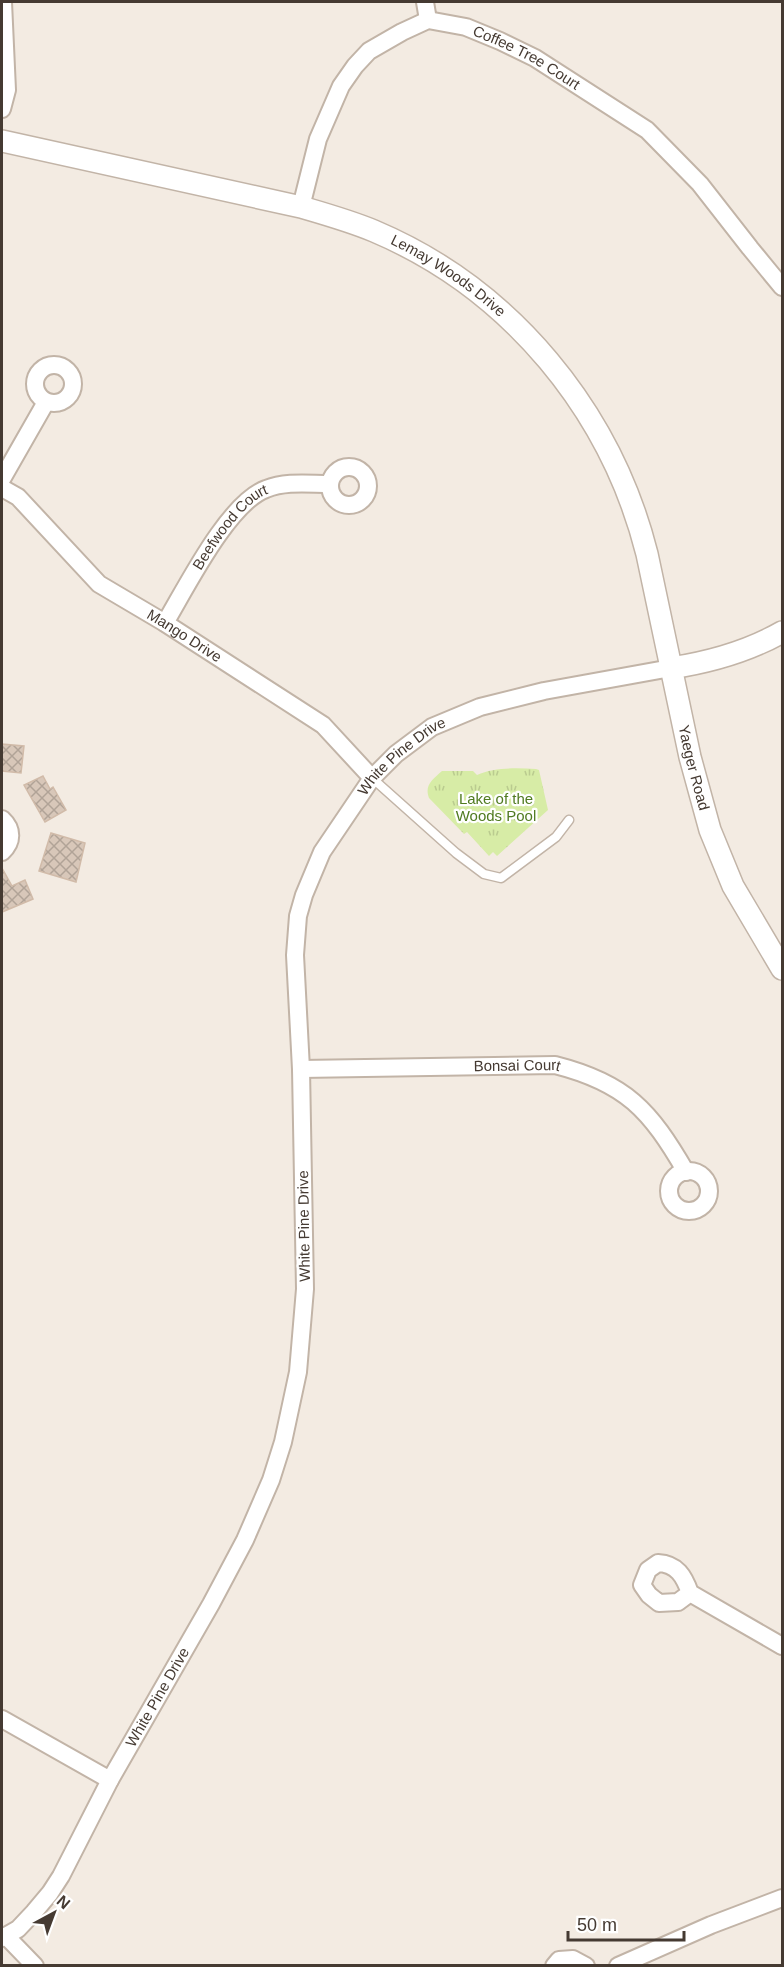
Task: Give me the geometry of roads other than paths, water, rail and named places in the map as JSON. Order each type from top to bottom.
[{"type":"street","points":[[2,110],[7,90],[3,2]]},
{"type":"street","points":[[300,207],[318,139],[341,86],[369,51],[428,20],[425,2]]},
{"type":"street","name":"Coffee Tree Court","points":[[428,20],[466,27],[535,58],[647,130],[700,184],[783,287]]},
{"type":"street","name":"Lemay Woods Drive","points":[[2,141],[336,217],[374,231],[405,246],[444,268],[476,291],[542,351],[566,381],[603,439],[627,489],[639,523],[671,668]]},
{"type":"street","points":[[2,479],[46,402]]},
{"type":"street","name":"Beefwood Court","points":[[165,623],[213,542],[244,504],[263,490],[282,484],[330,484]]},
{"type":"street","name":"Mango Drive","points":[[2,488],[18,497],[99,584],[165,623],[323,725],[372,778]]},
{"type":"street","points":[[671,668],[703,663],[738,653],[783,633]]},
{"type":"street","name":"White Pine Drive","points":[[4,1937],[18,1929],[50,1893],[111,1780],[212,1604],[245,1540],[271,1480],[283,1442],[298,1372],[305,1289],[301,1069],[296,955],[298,916],[322,852],[372,778],[396,754],[432,727],[480,707],[544,691],[671,668]]},
{"type":"street","name":"Yaeger Road","points":[[671,668],[693,768],[713,840],[733,886],[783,969]]},
{"type":"street","points":[[2,819],[9,827],[11,834],[8,846],[2,852]]},
{"type":"street","name":"Bonsai Court","points":[[301,1069],[555,1065],[574,1070],[613,1086],[642,1109],[664,1134],[686,1172]]},
{"type":"street","points":[[690,1593],[783,1646]]},
{"type":"street","points":[[2,1719],[111,1780]]},
{"type":"street","points":[[618,1965],[783,1898]]},
{"type":"street","points":[[4,1937],[35,1965]]},
{"type":"street","points":[[554,1965],[559,1960],[573,1959],[586,1965]]},
{"type":"lane","points":[[372,778],[456,853],[484,874],[501,878],[556,837],[569,820]]},
{"type":"park label","name":"Lake of the Woods Pool","points":[[496,808]]}]
